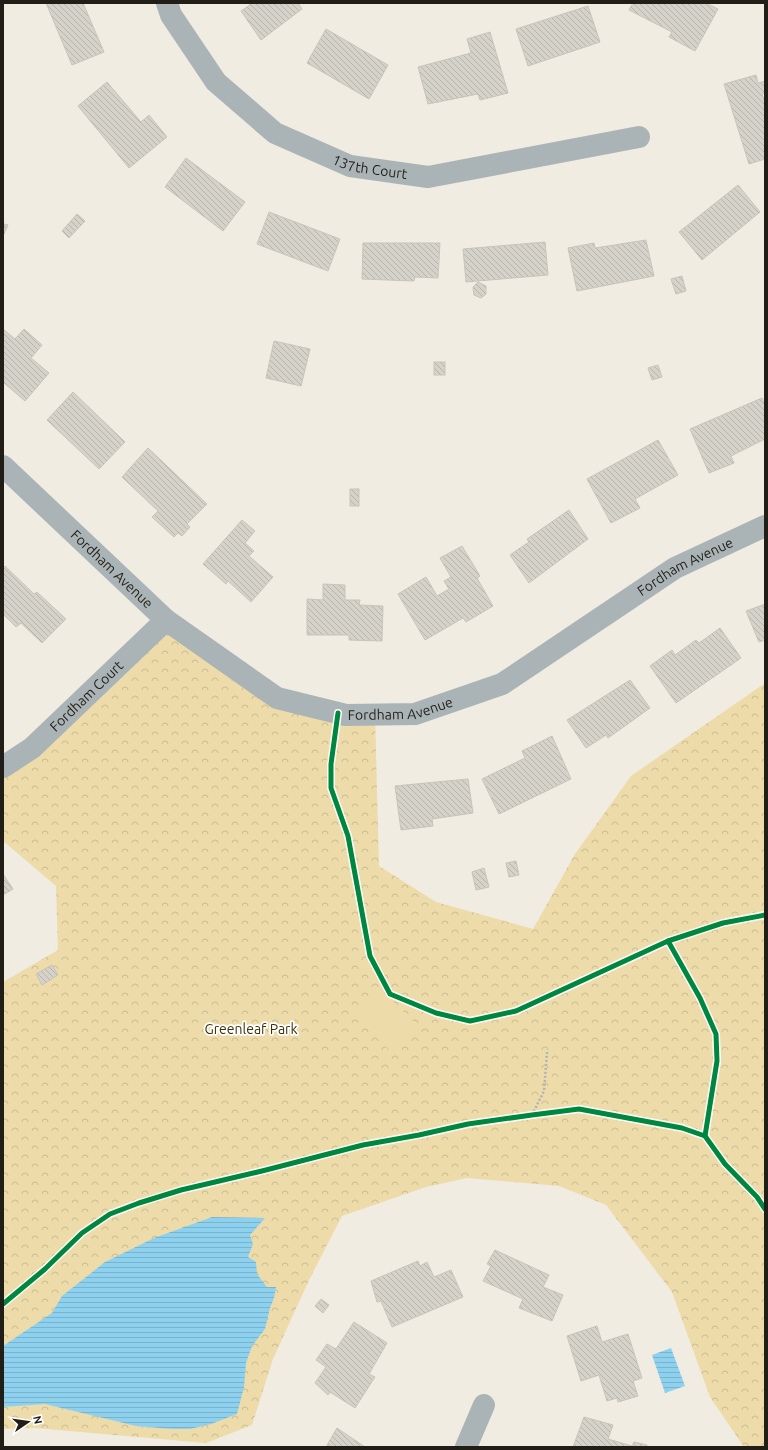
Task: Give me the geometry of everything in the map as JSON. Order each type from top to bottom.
[{"type":"street","name":"137th Court","points":[[167,3],[171,15],[216,82],[275,133],[350,166],[428,177],[639,137]]},
{"type":"street","name":"Fordham Avenue","points":[[3,466],[166,620],[277,698],[346,715],[415,714],[502,684],[674,568],[765,526]]},
{"type":"street","name":"Fordham Court","points":[[3,768],[32,748],[166,620]]},
{"type":"street","points":[[466,1447],[484,1405]]},
{"type":"path","points":[[532,1114],[544,1091],[547,1052]]},
{"type":"path","points":[[525,1116],[540,1114]]},
{"type":"green space","name":"Greenleaf Park","points":[[166,620],[277,698],[375,714],[379,866],[436,902],[533,929],[575,854],[631,776],[765,683],[765,1447],[744,1447],[710,1397],[672,1292],[606,1205],[559,1186],[467,1178],[426,1187],[342,1216],[309,1280],[273,1359],[252,1425],[206,1443],[35,1428],[3,1429],[3,982],[58,950],[56,886],[3,841],[3,767]]},
{"type":"green space","points":[[382,991],[417,1025],[391,1052],[356,1017]]},
{"type":"water","points":[[212,1217],[265,1218],[250,1235],[253,1244],[248,1257],[256,1262],[257,1274],[267,1287],[276,1287],[265,1329],[252,1346],[246,1363],[244,1387],[237,1414],[211,1424],[190,1429],[172,1429],[136,1426],[45,1404],[3,1407],[3,1346],[52,1313],[62,1296],[105,1262],[154,1238]]},
{"type":"water","points":[[671,1348],[685,1386],[665,1393],[652,1355]]},
{"type":"building","points":[[46,3],[83,3],[104,52],[72,65]]},
{"type":"building","points":[[249,3],[298,3],[302,9],[261,40],[241,11],[250,5]]},
{"type":"building","points":[[633,3],[706,3],[718,9],[695,51],[669,37],[672,32],[629,10]]},
{"type":"building","points":[[588,6],[600,42],[528,66],[516,29]]},
{"type":"building","points":[[326,29],[388,65],[369,99],[307,63]]},
{"type":"building","points":[[490,32],[508,93],[480,100],[478,94],[428,104],[418,67],[471,53],[467,39]]},
{"type":"building","points":[[756,75],[758,83],[765,81],[765,93],[762,94],[765,103],[765,159],[749,164],[724,84]]},
{"type":"building","points":[[107,82],[141,122],[149,115],[167,137],[129,168],[78,106]]},
{"type":"building","points":[[186,158],[245,202],[223,231],[165,187]]},
{"type":"building","points":[[738,185],[760,212],[702,260],[679,232]]},
{"type":"building","points":[[269,212],[340,239],[328,271],[257,244]]},
{"type":"building","points":[[77,214],[85,221],[69,238],[62,231]]},
{"type":"building","points":[[4,224],[8,225],[4,234],[3,227]]},
{"type":"building","points":[[646,240],[654,276],[577,291],[568,248],[594,243],[595,248]]},
{"type":"building","points":[[545,242],[548,275],[466,282],[463,249]]},
{"type":"building","points":[[363,243],[440,243],[438,278],[415,277],[414,281],[362,279]]},
{"type":"building","points":[[682,276],[686,291],[676,294],[671,279]]},
{"type":"building","points":[[478,282],[486,286],[486,294],[481,298],[474,295],[473,287]]},
{"type":"building","points":[[3,329],[15,339],[24,329],[42,345],[31,358],[49,373],[25,401],[3,382]]},
{"type":"building","points":[[274,341],[310,349],[301,386],[266,378]]},
{"type":"building","points":[[434,362],[445,362],[445,375],[434,375]]},
{"type":"building","points":[[658,365],[662,377],[652,380],[648,368]]},
{"type":"building","points":[[73,392],[125,442],[99,469],[47,420]]},
{"type":"building","points":[[762,398],[765,406],[765,439],[731,456],[734,463],[709,473],[690,429]]},
{"type":"building","points":[[658,440],[678,475],[635,499],[640,508],[611,523],[587,479]]},
{"type":"building","points":[[148,448],[207,504],[187,524],[190,527],[182,536],[178,533],[174,537],[152,517],[158,511],[122,477]]},
{"type":"building","points":[[350,489],[359,489],[359,506],[350,506]]},
{"type":"building","points":[[569,510],[588,539],[529,583],[510,555],[529,542],[527,539]]},
{"type":"building","points":[[242,520],[255,531],[245,543],[254,551],[249,556],[273,577],[251,602],[228,581],[226,584],[203,564]]},
{"type":"building","points":[[462,546],[480,576],[477,578],[493,606],[466,622],[463,618],[425,640],[398,594],[426,577],[437,596],[449,589],[444,581],[451,577],[440,558]]},
{"type":"building","points":[[5,566],[34,594],[37,592],[66,619],[42,643],[21,623],[16,627],[3,614],[3,568]]},
{"type":"building","points":[[323,584],[345,585],[345,600],[360,600],[359,605],[383,606],[382,641],[349,640],[349,635],[307,635],[307,599],[323,600]]},
{"type":"building","points":[[765,604],[765,640],[759,642],[746,611]]},
{"type":"building","points":[[720,628],[741,658],[676,703],[650,666],[672,650],[675,655],[696,640],[699,643]]},
{"type":"building","points":[[630,680],[650,708],[608,738],[606,735],[586,748],[567,720]]},
{"type":"building","points":[[552,736],[571,779],[499,814],[482,779],[525,758],[522,751]]},
{"type":"building","points":[[468,779],[473,813],[432,819],[433,826],[401,830],[395,786]]},
{"type":"building","points":[[516,861],[519,875],[509,877],[506,863]]},
{"type":"building","points":[[484,868],[489,887],[476,890],[472,872]]},
{"type":"building","points":[[3,874],[13,889],[3,895]]},
{"type":"building","points":[[52,965],[58,975],[42,985],[36,974]]},
{"type":"building","points":[[495,1250],[549,1275],[543,1287],[563,1295],[552,1321],[519,1308],[523,1299],[483,1281],[491,1266],[487,1264]]},
{"type":"building","points":[[418,1261],[420,1266],[427,1262],[434,1277],[451,1270],[463,1297],[392,1327],[381,1301],[377,1302],[371,1281]]},
{"type":"building","points":[[321,1299],[329,1305],[323,1313],[315,1306]]},
{"type":"building","points":[[354,1322],[387,1343],[369,1374],[375,1377],[355,1408],[330,1392],[328,1395],[315,1383],[326,1367],[316,1360],[327,1344],[336,1349]]},
{"type":"building","points":[[597,1326],[602,1342],[628,1334],[642,1378],[633,1381],[638,1396],[618,1402],[617,1398],[607,1401],[599,1375],[581,1381],[567,1336]]},
{"type":"building","points":[[584,1417],[613,1425],[608,1439],[632,1446],[634,1442],[647,1445],[647,1447],[573,1447]]},
{"type":"building","points":[[337,1428],[365,1447],[326,1447]]},
{"type":"cycle path","points":[[338,713],[331,764],[331,788],[348,836],[370,956],[390,994],[436,1013],[470,1021],[516,1011],[668,941],[723,923],[765,915]]},
{"type":"cycle path","points":[[668,941],[700,998],[716,1034],[717,1061],[705,1136]]},
{"type":"cycle path","points":[[3,1304],[45,1269],[82,1233],[110,1214],[139,1203],[181,1190],[363,1145],[468,1124],[579,1109],[682,1128],[705,1136],[725,1164],[757,1197],[765,1209]]}]
